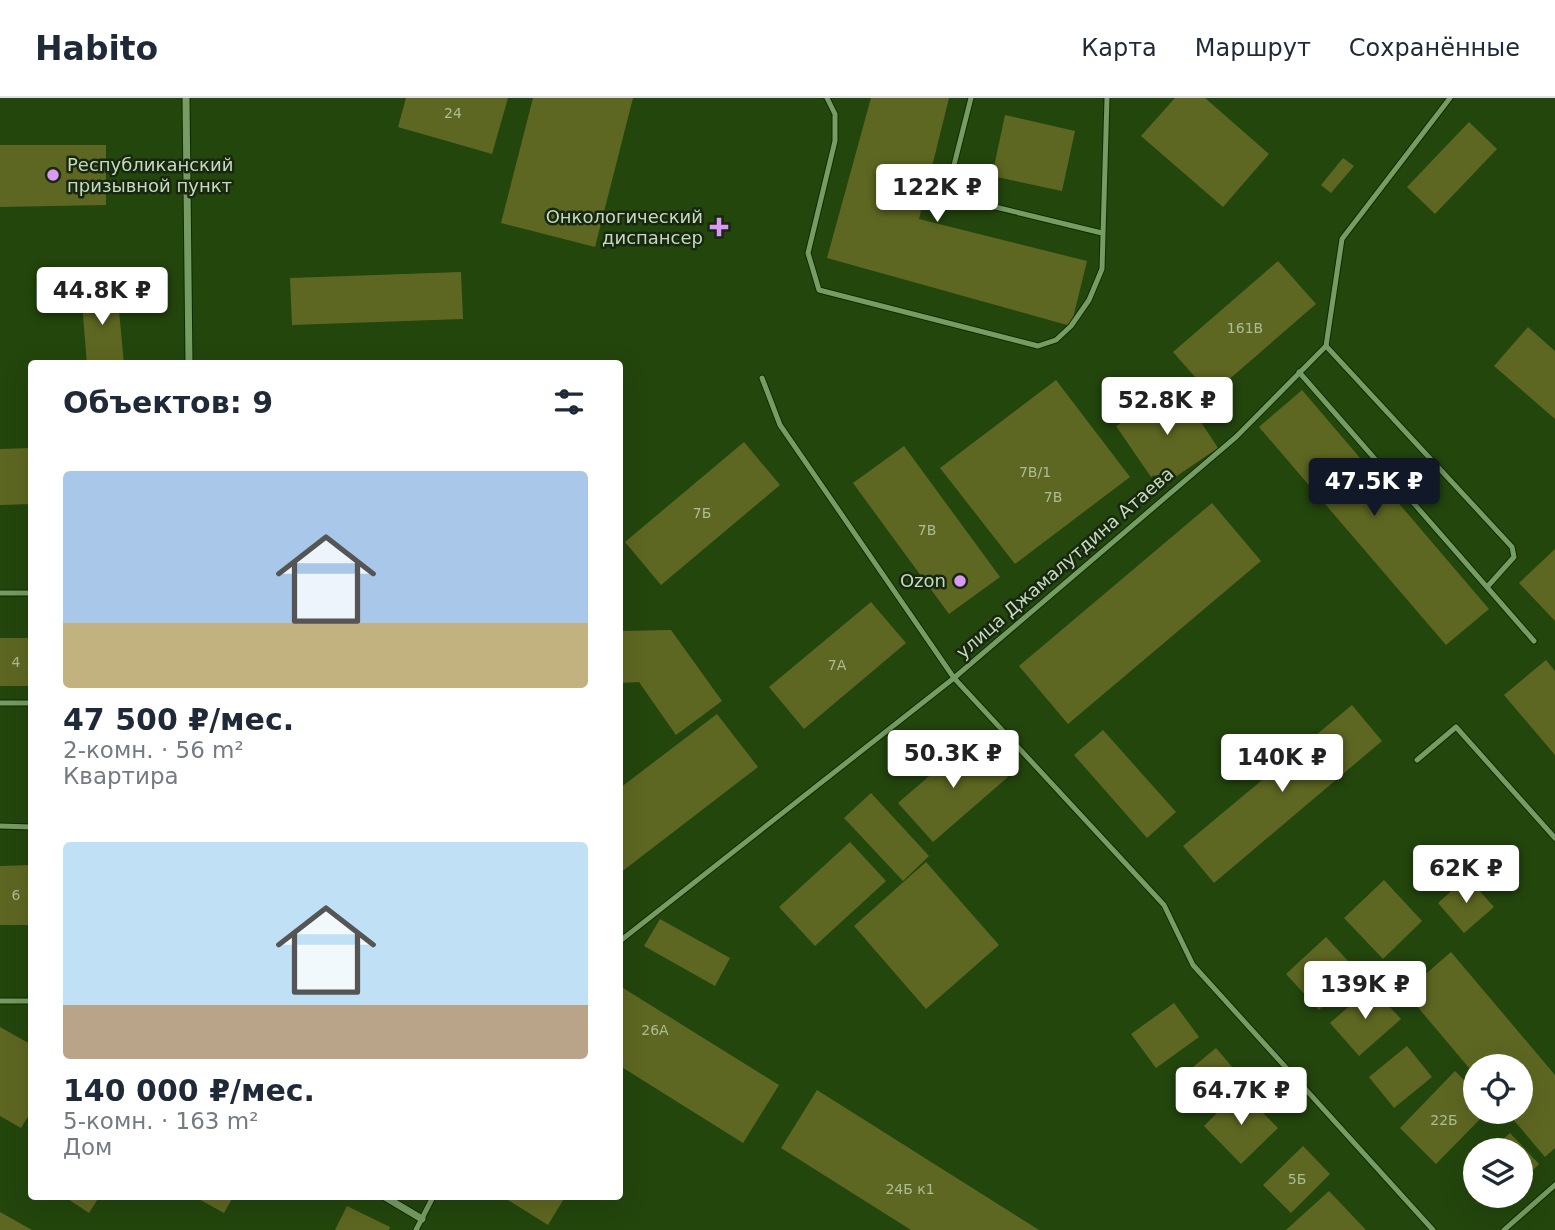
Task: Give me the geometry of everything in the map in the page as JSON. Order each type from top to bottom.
[{"type":"street","points":[[186,98],[189,360]]},
{"type":"street","points":[[390,1200],[422,1219]]},
{"type":"lane","points":[[827,98],[835,114],[835,141],[808,253],[819,290],[1038,346],[1047,345],[1071,326],[1089,300],[1102,269],[1107,98]]},
{"type":"lane","points":[[971,98],[953,169],[956,183],[964,193],[987,205],[1102,233]]},
{"type":"lane","points":[[1450,98],[1342,239],[1326,346],[1511,547],[1514,557],[1488,586]]},
{"type":"lane","name":"улица Джамалутдина Атаева","points":[[623,939],[954,678],[1236,437],[1326,346]]},
{"type":"lane","points":[[1299,372],[1534,641]]},
{"type":"lane","points":[[762,378],[779,425],[954,678],[1164,905],[1193,965],[1433,1230]]},
{"type":"lane","points":[[0,593],[28,593]]},
{"type":"lane","points":[[0,703],[28,703]]},
{"type":"lane","points":[[1417,760],[1455,727],[1555,838]]},
{"type":"lane","points":[[0,826],[28,827]]},
{"type":"lane","points":[[0,1001],[28,1001]]},
{"type":"lane","points":[[1504,1230],[1555,1185]]},
{"type":"lane","points":[[416,1230],[432,1200]]},
{"type":"building","points":[[406,98],[508,98],[492,154],[398,127]]},
{"type":"building","points":[[533,98],[633,98],[595,247],[501,223]]},
{"type":"building","points":[[871,98],[949,98],[919,219],[1087,261],[1071,326],[827,258]]},
{"type":"building","points":[[1175,98],[1205,98],[1269,154],[1223,207],[1141,136]]},
{"type":"building","points":[[1005,115],[1075,131],[1062,191],[992,176]]},
{"type":"building","points":[[1469,122],[1497,149],[1435,214],[1407,187]]},
{"type":"building","name":"Республиканский призывной пункт","points":[[0,145],[106,145],[106,205],[0,207]]},
{"type":"building","points":[[1343,158],[1354,166],[1331,193],[1321,185]]},
{"type":"building","points":[[1278,261],[1316,304],[1211,395],[1173,352]]},
{"type":"building","points":[[461,272],[463,319],[292,325],[290,278]]},
{"type":"building","points":[[117,289],[124,360],[87,360],[81,292]]},
{"type":"building","points":[[1528,327],[1555,351],[1555,419],[1494,366]]},
{"type":"building","points":[[1056,380],[1130,477],[1015,564],[940,468]]},
{"type":"building","points":[[1177,386],[1218,448],[1162,486],[1154,475],[1151,477],[1116,426]]},
{"type":"building","points":[[1302,390],[1489,609],[1446,645],[1259,427]]},
{"type":"building","points":[[744,442],[780,485],[661,585],[625,542]]},
{"type":"building","points":[[904,446],[1000,577],[949,614],[853,483]]},
{"type":"building","points":[[28,448],[28,504],[0,505],[0,449]]},
{"type":"building","points":[[1212,503],[1261,561],[1068,724],[1019,666]]},
{"type":"building","points":[[1555,549],[1555,621],[1519,583]]},
{"type":"building","points":[[871,602],[906,643],[804,729],[769,687]]},
{"type":"building","points":[[671,630],[722,701],[676,735],[639,682],[623,683],[623,631]]},
{"type":"building","points":[[0,638],[28,638],[28,686],[0,686]]},
{"type":"building","points":[[1546,660],[1555,671],[1555,755],[1504,695]]},
{"type":"building","points":[[1352,705],[1382,741],[1214,883],[1183,846]]},
{"type":"building","points":[[717,714],[758,767],[623,871],[623,786]]},
{"type":"building","points":[[1103,730],[1176,812],[1147,838],[1074,755]]},
{"type":"building","points":[[973,738],[1008,777],[933,842],[898,803]]},
{"type":"building","points":[[871,793],[929,856],[903,881],[844,818]]},
{"type":"building","points":[[850,842],[886,881],[815,946],[779,907]]},
{"type":"building","points":[[926,862],[999,945],[926,1009],[854,926]]},
{"type":"building","points":[[28,865],[28,925],[0,925],[0,866]]},
{"type":"building","points":[[1467,877],[1494,907],[1464,933],[1438,903]]},
{"type":"building","points":[[1384,880],[1422,921],[1383,959],[1344,918]]},
{"type":"building","points":[[660,919],[730,958],[715,986],[644,946]]},
{"type":"building","points":[[1326,937],[1359,973],[1319,1010],[1286,974]]},
{"type":"building","points":[[1451,952],[1555,1075],[1555,1148],[1545,1157],[1533,1143],[1533,1138],[1529,1138],[1517,1124],[1533,1124],[1533,1054],[1463,1054],[1463,1061],[1405,992]]},
{"type":"building","points":[[1371,987],[1401,1019],[1359,1056],[1330,1023]]},
{"type":"building","points":[[623,988],[779,1085],[743,1143],[623,1068]]},
{"type":"building","points":[[1174,1003],[1199,1037],[1156,1068],[1131,1034]]},
{"type":"building","points":[[0,1027],[28,1043],[28,1117],[21,1128],[0,1116]]},
{"type":"building","points":[[1407,1046],[1432,1077],[1394,1108],[1369,1077]]},
{"type":"building","points":[[1216,1048],[1239,1075],[1209,1099],[1187,1072]]},
{"type":"building","points":[[1455,1071],[1463,1079],[1463,1124],[1475,1124],[1436,1164],[1400,1128]]},
{"type":"building","points":[[817,1090],[1039,1230],[911,1230],[781,1148]]},
{"type":"building","points":[[1240,1090],[1278,1128],[1241,1164],[1204,1126]]},
{"type":"building","points":[[1303,1146],[1330,1174],[1291,1213],[1263,1185]]},
{"type":"building","points":[[1533,1158],[1539,1164],[1533,1170]]},
{"type":"building","points":[[1329,1191],[1366,1230],[1286,1230]]},
{"type":"building","points":[[70,1200],[97,1200],[89,1213]]},
{"type":"building","points":[[200,1200],[231,1200],[224,1213]]},
{"type":"building","points":[[508,1200],[563,1200],[548,1225]]},
{"type":"building","points":[[347,1206],[390,1227],[389,1230],[335,1230]]},
{"type":"building","points":[[0,1212],[32,1230],[0,1230]]},
{"type":"place","name":"Республиканский призывной пункт","points":[[53,175]]},
{"type":"place","name":"Онкологический диспансер","points":[[719,227]]},
{"type":"place","name":"Ozon","points":[[960,581]]}]
